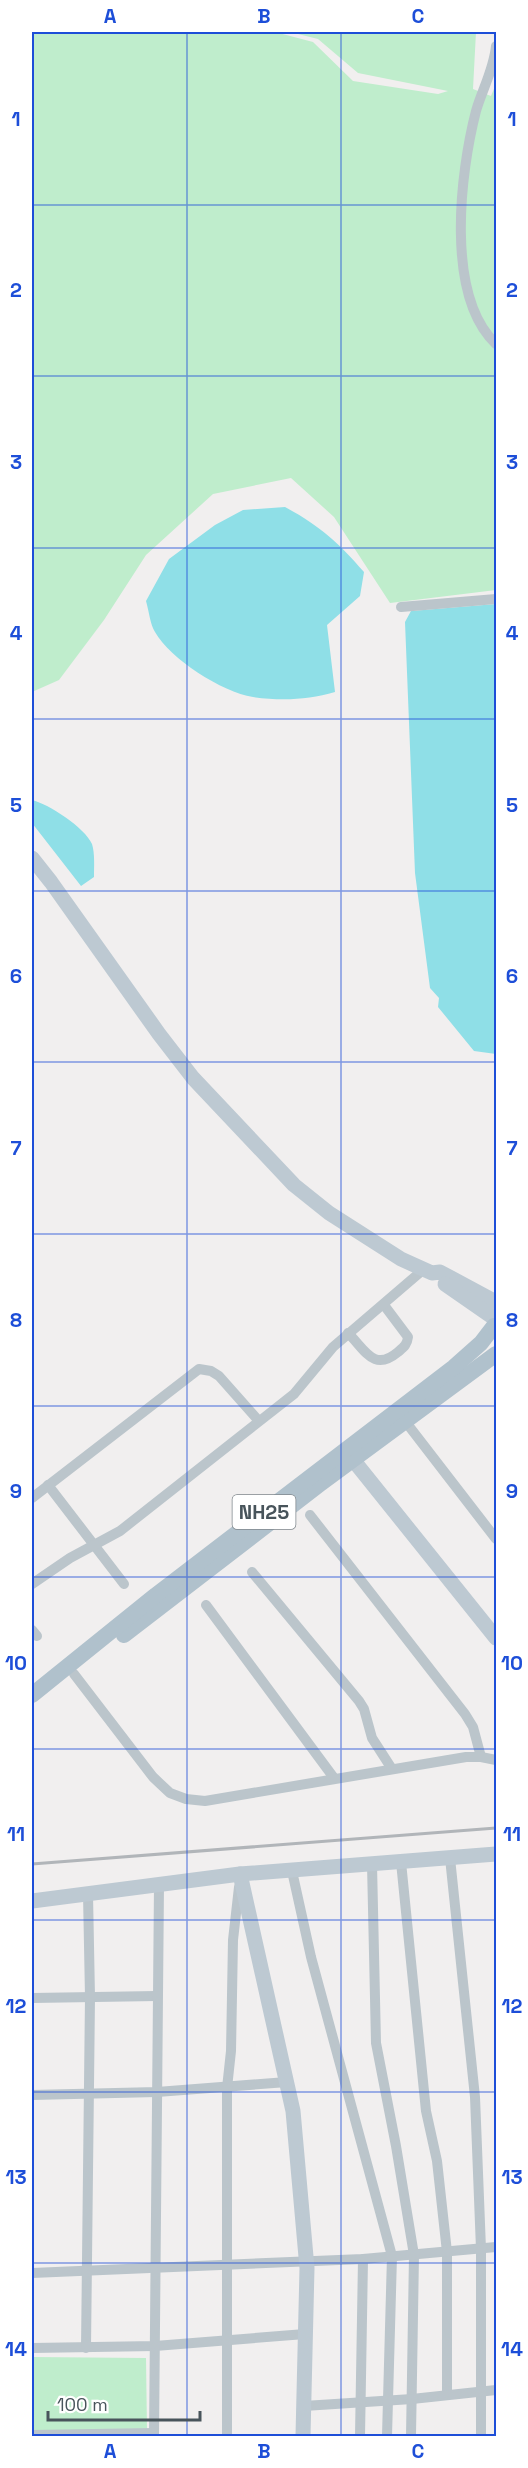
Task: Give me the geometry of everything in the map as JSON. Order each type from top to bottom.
[{"type":"main road","name":"NH25","points":[[32,1707],[349,1455],[468,1356],[496,1318]]},
{"type":"main road","name":"NH25","points":[[32,1695],[156,1595],[349,1455],[405,1421],[496,1354]]},
{"type":"street","points":[[496,46],[468,144],[461,185],[460,237],[470,295],[479,321],[496,344]]},
{"type":"street","points":[[401,607],[496,599]]},
{"type":"street","points":[[32,858],[193,1078],[294,1185],[338,1219],[401,1259],[428,1271],[496,1318]]},
{"type":"street","points":[[32,1584],[70,1558],[120,1531],[258,1420],[294,1394],[333,1347],[348,1333],[428,1271]]},
{"type":"street","points":[[348,1333],[374,1359],[384,1362],[389,1359],[405,1346],[408,1337],[384,1305]]},
{"type":"street","points":[[32,1498],[199,1369],[211,1371],[219,1376],[258,1420]]},
{"type":"street","points":[[405,1421],[496,1539]]},
{"type":"street","points":[[349,1455],[496,1638]]},
{"type":"street","points":[[48,1485],[124,1584]]},
{"type":"street","points":[[310,1515],[465,1714],[473,1727],[481,1756]]},
{"type":"street","points":[[252,1572],[359,1701],[364,1709],[372,1738],[392,1769]]},
{"type":"street","points":[[206,1605],[334,1778]]},
{"type":"street","points":[[74,1674],[153,1777],[170,1793],[186,1799],[205,1801],[334,1778],[481,1756],[496,1760]]},
{"type":"street","points":[[32,1901],[240,1874],[496,1854]]},
{"type":"street","points":[[450,1858],[475,2097],[481,2249],[481,2436]]},
{"type":"street","points":[[401,1862],[426,2111],[437,2161],[447,2252],[447,2395]]},
{"type":"street","points":[[372,1864],[376,2043],[414,2255],[411,2436]]},
{"type":"street","points":[[292,1871],[311,1957],[392,2256],[387,2436]]},
{"type":"street","points":[[240,1874],[293,2110],[307,2262],[303,2436]]},
{"type":"street","points":[[227,2436],[227,2088],[231,2051],[233,1940],[240,1874]]},
{"type":"street","points":[[32,2435],[154,2435],[159,1886]]},
{"type":"street","points":[[86,2348],[90,1997],[88,1894]]},
{"type":"street","points":[[32,1998],[158,1996]]},
{"type":"street","points":[[32,2095],[157,2092],[287,2082]]},
{"type":"street","points":[[32,2273],[363,2259],[496,2247]]},
{"type":"street","points":[[360,2436],[363,2259]]},
{"type":"street","points":[[32,2348],[155,2346],[305,2334]]},
{"type":"street","points":[[304,2406],[412,2400],[496,2390]]},
{"type":"green space","points":[[32,32],[275,32],[313,42],[353,81],[438,94],[448,91],[358,73],[318,39],[290,32],[476,32],[473,89],[491,96],[496,84],[496,590],[390,603],[334,517],[291,478],[213,494],[146,555],[104,620],[59,680],[32,692]]},
{"type":"green space","points":[[33,2357],[146,2358],[147,2432],[33,2432]]},
{"type":"water","points":[[285,507],[328,535],[364,572],[360,596],[327,625],[335,692],[294,699],[253,697],[227,689],[212,681],[172,653],[153,629],[146,601],[169,559],[215,525],[243,510]]},
{"type":"water","points":[[496,604],[496,1054],[474,1051],[438,1007],[439,998],[430,988],[415,873],[405,622],[411,611]]},
{"type":"water","points":[[32,800],[48,806],[66,818],[82,831],[92,844],[94,877],[81,886],[32,823]]},
{"type":"railway","points":[[32,1864],[496,1828]]}]
